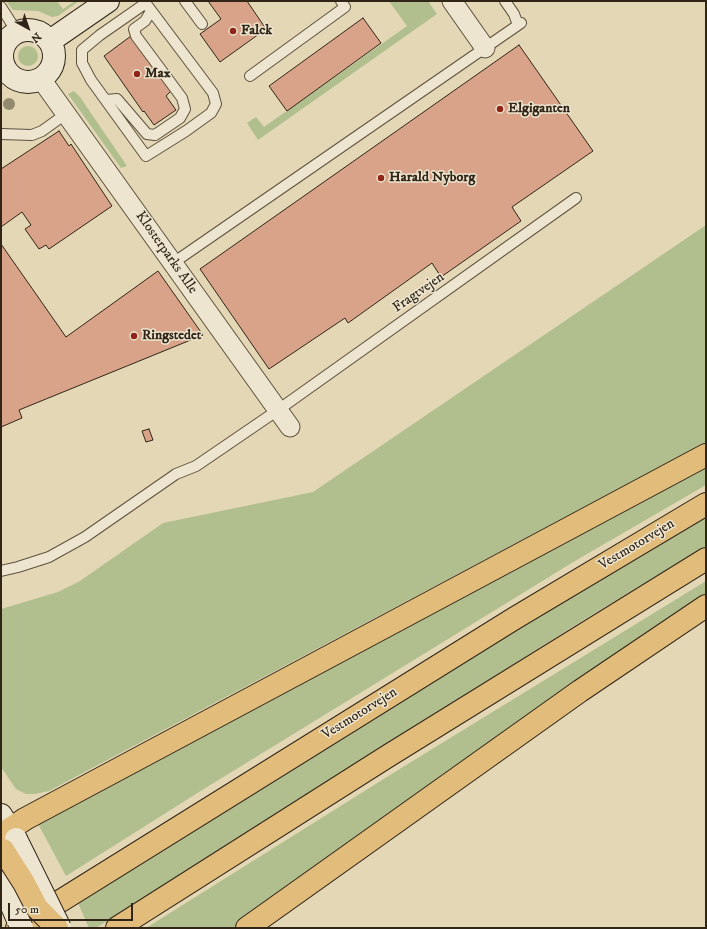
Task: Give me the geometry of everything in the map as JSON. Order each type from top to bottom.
[{"type":"highway","points":[[58,928],[37,908],[24,883],[5,836],[30,816],[706,455]]},
{"type":"highway","name":"Vestmotorvejen","points":[[17,928],[252,780],[515,618],[706,504]]},
{"type":"highway","points":[[117,928],[388,756],[706,559]]},
{"type":"highway","points":[[247,928],[580,691],[706,606]]},
{"type":"street","points":[[50,41],[108,1]]},
{"type":"street","points":[[452,1],[485,48]]},
{"type":"street","points":[[31,30],[45,36],[50,41],[53,48],[53,62],[51,68],[41,79],[23,82],[4,74],[1,54],[9,37],[16,32],[31,30]]},
{"type":"street","name":"Klosterparks Alle","points":[[41,79],[67,113],[290,427]]},
{"type":"street","points":[[1,882],[22,928]]},
{"type":"lane","points":[[185,1],[202,24]]},
{"type":"lane","points":[[250,76],[345,7],[341,1]]},
{"type":"lane","points":[[173,263],[520,24],[505,1]]},
{"type":"lane","points":[[106,100],[117,99],[147,134],[155,135],[180,118],[185,109],[182,98],[136,36],[134,29],[145,21],[147,5]]},
{"type":"lane","points":[[147,5],[213,94],[216,104],[211,113],[186,131],[146,156],[91,80],[82,63],[82,50],[100,35],[147,5]]},
{"type":"lane","points":[[1,7],[16,32]]},
{"type":"lane","points":[[1,134],[32,135],[42,132],[67,113]]},
{"type":"lane","name":"Fragtvejen","points":[[1,571],[18,568],[49,557],[79,540],[176,474],[196,466],[278,410],[576,198]]},
{"type":"green space","points":[[6,1],[57,1],[63,9],[75,1],[79,1],[58,16],[52,17],[38,11],[13,10]]},
{"type":"green space","points":[[389,1],[428,1],[437,14],[258,140],[247,123],[256,117],[264,127],[407,26]]},
{"type":"green space","points":[[28,46],[35,49],[38,56],[35,63],[28,66],[21,63],[18,56],[21,49]]},
{"type":"green space","points":[[74,91],[80,97],[127,166],[121,168],[68,94]]},
{"type":"green space","points":[[706,225],[706,442],[49,791],[26,794],[16,789],[1,767],[1,609],[58,592],[80,581],[163,523],[313,492]]},
{"type":"green space","points":[[706,463],[706,485],[575,561],[199,792],[66,876],[36,820]]},
{"type":"green space","points":[[706,516],[706,546],[585,619],[96,928],[89,928],[78,903],[344,735]]},
{"type":"green space","points":[[706,581],[706,595],[606,661],[450,769],[235,928],[146,928],[398,770]]},
{"type":"building","name":"Falck","points":[[208,1],[247,1],[266,29],[220,62],[200,34],[221,19]]},
{"type":"building","points":[[363,18],[381,43],[287,111],[269,86]]},
{"type":"building","name":"Max","points":[[131,36],[171,91],[166,96],[176,110],[154,125],[144,111],[143,112],[104,56]]},
{"type":"building","points":[[519,45],[593,151],[512,207],[521,221],[441,277],[432,263],[348,323],[345,318],[269,369],[200,269]]},
{"type":"building","points":[[59,131],[69,146],[71,144],[112,206],[49,249],[46,245],[39,249],[25,229],[31,225],[22,212],[1,227],[1,169]]},
{"type":"building","name":"Ringstedet","points":[[1,244],[66,337],[158,271],[203,335],[19,410],[22,418],[1,427]]},
{"type":"building","points":[[149,429],[153,440],[146,442],[142,431]]},
{"type":"place","name":"Falck","points":[[233,31]]},
{"type":"place","name":"Max","points":[[137,74]]},
{"type":"place","name":"Elgiganten","points":[[500,109]]},
{"type":"place","name":"Harald Nyborg","points":[[381,178]]},
{"type":"place","name":"Ringstedet","points":[[134,336]]}]
